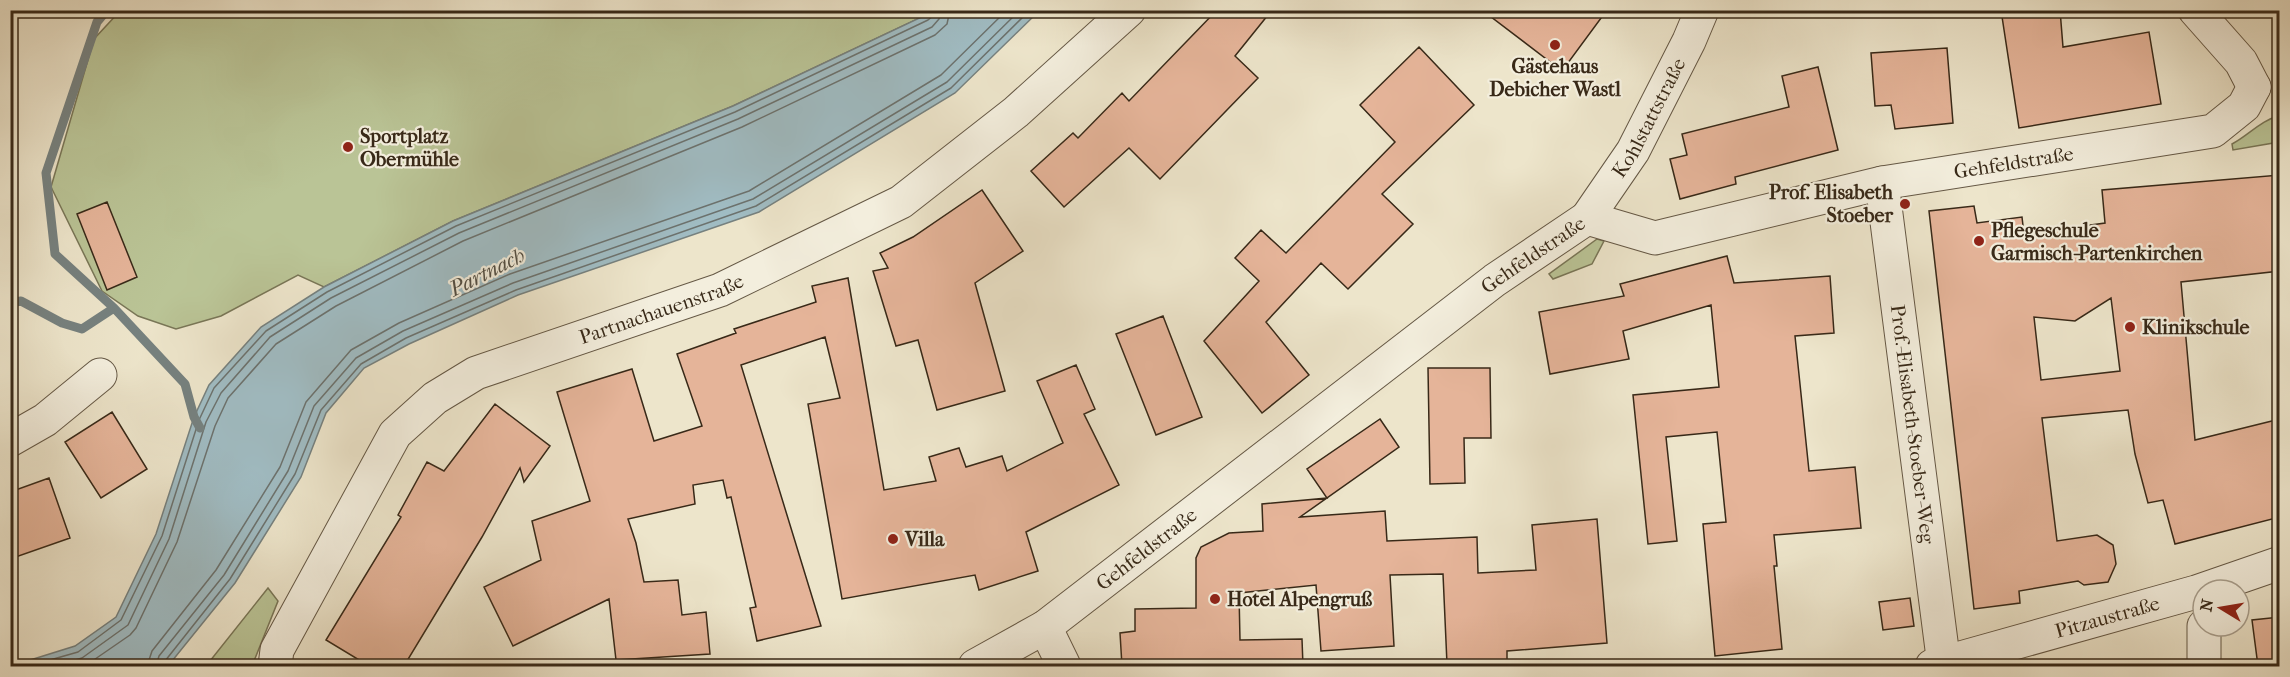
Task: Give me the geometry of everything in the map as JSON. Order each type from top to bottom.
[{"type":"street","name":"Partnachauenstraße","points":[[275,666],[277,650],[395,434],[435,398],[476,373],[720,290],[902,202],[1016,112],[1129,10]]},
{"type":"street","name":"Kohlstattstraße","points":[[1587,218],[1633,151],[1689,41],[1702,10]]},
{"type":"street","points":[[2195,10],[2267,90]]},
{"type":"street","name":"Gehfeldstraße","points":[[975,666],[1045,627],[1495,280],[1587,218],[1655,238],[1881,183],[2213,131],[2267,90]]},
{"type":"street","name":"Prof.-Elisabeth-Stoeber-Weg","points":[[1881,183],[1938,666]]},
{"type":"street","points":[[10,440],[45,420],[99,375]]},
{"type":"street","name":"Pitzaustraße","points":[[2250,578],[2280,563]]},
{"type":"street","name":"Pitzaustraße","points":[[1938,666],[2191,605]]},
{"type":"street","points":[[1045,627],[1064,666]]},
{"type":"street","points":[[2204,638],[2205,666]]},
{"type":"green space","name":"Sportplatz Obermühle","points":[[120,11],[930,11],[926,15],[733,106],[453,221],[324,287],[298,275],[221,316],[176,329],[138,316],[102,291],[51,187],[94,39]]},
{"type":"green space","points":[[2279,116],[2279,142],[2233,150],[2232,144],[2266,121]]},
{"type":"green space","points":[[1597,239],[1604,241],[1592,264],[1553,279],[1549,274]]},
{"type":"green space","points":[[268,588],[278,601],[252,666],[206,666]]},
{"type":"water","name":"Partnach","points":[[930,10],[1039,11],[955,93],[759,212],[518,295],[409,344],[364,368],[326,413],[301,477],[235,583],[168,666],[11,666],[75,646],[116,617],[156,534],[194,417],[209,385],[261,327],[324,287],[453,221],[733,106],[926,15]]},
{"type":"building","points":[[1217,10],[1272,10],[1235,56],[1258,78],[1160,179],[1129,148],[1064,207],[1031,171],[1073,133],[1078,138],[1122,93],[1129,101]]},
{"type":"building","name":"Gästehaus Debicher Wastl","points":[[1482,10],[1607,10],[1562,71]]},
{"type":"building","points":[[2001,10],[2060,10],[2063,47],[2149,32],[2161,104],[2019,128]]},
{"type":"building","points":[[1419,47],[1474,105],[1382,194],[1413,224],[1348,289],[1321,263],[1266,322],[1309,375],[1262,413],[1204,341],[1259,281],[1235,258],[1261,230],[1286,253],[1395,142],[1360,105]]},
{"type":"building","points":[[1947,48],[1953,123],[1895,129],[1891,105],[1875,106],[1871,53]]},
{"type":"building","points":[[1818,67],[1838,150],[1735,177],[1736,184],[1680,199],[1670,159],[1687,155],[1682,134],[1789,107],[1782,76]]},
{"type":"building","points":[[2280,175],[2280,271],[2181,282],[2195,440],[2280,419],[2280,517],[2175,544],[2163,500],[2148,503],[2135,454],[2128,410],[2042,418],[2057,541],[2097,535],[2113,545],[2116,564],[2108,582],[2084,585],[2078,581],[2019,591],[2020,603],[1974,609],[1929,211],[1974,206],[1977,223],[2022,217],[2024,234],[2105,223],[2102,190]],"holes":[[[2111,298],[2120,371],[2041,380],[2034,317],[2075,321]]]},
{"type":"building","points":[[982,190],[1023,251],[975,283],[1005,391],[937,410],[918,340],[896,346],[873,271],[888,268],[880,253],[913,237]]},
{"type":"building","points":[[107,202],[137,277],[107,290],[77,214]]},
{"type":"building","points":[[1727,256],[1734,283],[1830,276],[1834,333],[1795,336],[1809,471],[1855,467],[1861,528],[1774,535],[1777,566],[1774,566],[1782,649],[1715,656],[1703,524],[1726,522],[1717,432],[1666,437],[1677,541],[1648,544],[1633,395],[1719,387],[1711,305],[1623,331],[1629,359],[1550,374],[1539,312],[1624,296],[1620,284]]},
{"type":"building","points":[[848,278],[884,490],[936,481],[929,457],[959,448],[966,467],[1002,456],[1007,471],[1063,443],[1037,381],[1076,365],[1095,409],[1084,414],[1119,485],[1026,532],[1038,571],[979,590],[975,575],[842,599],[808,404],[840,398],[825,337],[741,365],[821,626],[757,641],[750,608],[756,607],[731,497],[727,498],[723,480],[693,485],[695,504],[628,519],[636,543],[644,582],[678,580],[682,615],[706,612],[710,654],[616,660],[609,599],[513,646],[484,587],[541,560],[532,521],[590,501],[557,392],[632,369],[654,441],[702,426],[677,354],[736,333],[734,329],[816,302],[812,286]]},
{"type":"building","points":[[1163,316],[1202,417],[1156,435],[1116,334]]},
{"type":"building","points":[[1428,368],[1490,368],[1491,438],[1464,438],[1465,483],[1430,484]]},
{"type":"building","points":[[495,404],[550,446],[524,482],[520,468],[482,537],[404,666],[369,666],[326,640],[401,517],[398,515],[427,462],[444,471]]},
{"type":"building","points":[[112,412],[147,469],[101,498],[65,442]]},
{"type":"building","points":[[1380,419],[1399,447],[1327,498],[1307,469]]},
{"type":"building","points":[[49,478],[70,538],[10,559],[10,492]]},
{"type":"building","points":[[1327,498],[1300,517],[1385,511],[1387,541],[1477,537],[1478,573],[1536,570],[1532,525],[1597,519],[1607,643],[1507,651],[1507,661],[1447,664],[1443,574],[1390,575],[1394,646],[1321,651],[1316,585],[1239,593],[1240,640],[1302,639],[1303,666],[1122,666],[1120,633],[1135,631],[1135,609],[1196,608],[1196,558],[1201,547],[1229,533],[1263,531],[1262,504]]},
{"type":"building","points":[[1910,598],[1914,626],[1883,630],[1879,602]]},
{"type":"building","points":[[2280,617],[2280,666],[2258,666],[2252,620]]},
{"type":"waterway","points":[[107,10],[97,22],[46,173],[55,254],[114,308],[185,384],[194,417],[200,428]]},
{"type":"waterway","points":[[10,303],[21,301],[62,323],[82,329],[114,308]]},
{"type":"place","name":"Gästehaus Debicher Wastl","points":[[1555,45]]},
{"type":"place","name":"Sportplatz Obermühle","points":[[348,147]]},
{"type":"place","name":"Prof. Elisabeth Stoeber","points":[[1905,204]]},
{"type":"place","name":"Pflegeschule Garmisch-Partenkirchen","points":[[1979,241]]},
{"type":"place","name":"Klinikschule","points":[[2130,327]]},
{"type":"place","name":"Villa","points":[[893,539]]},
{"type":"place","name":"Hotel Alpengruß","points":[[1215,599]]}]
